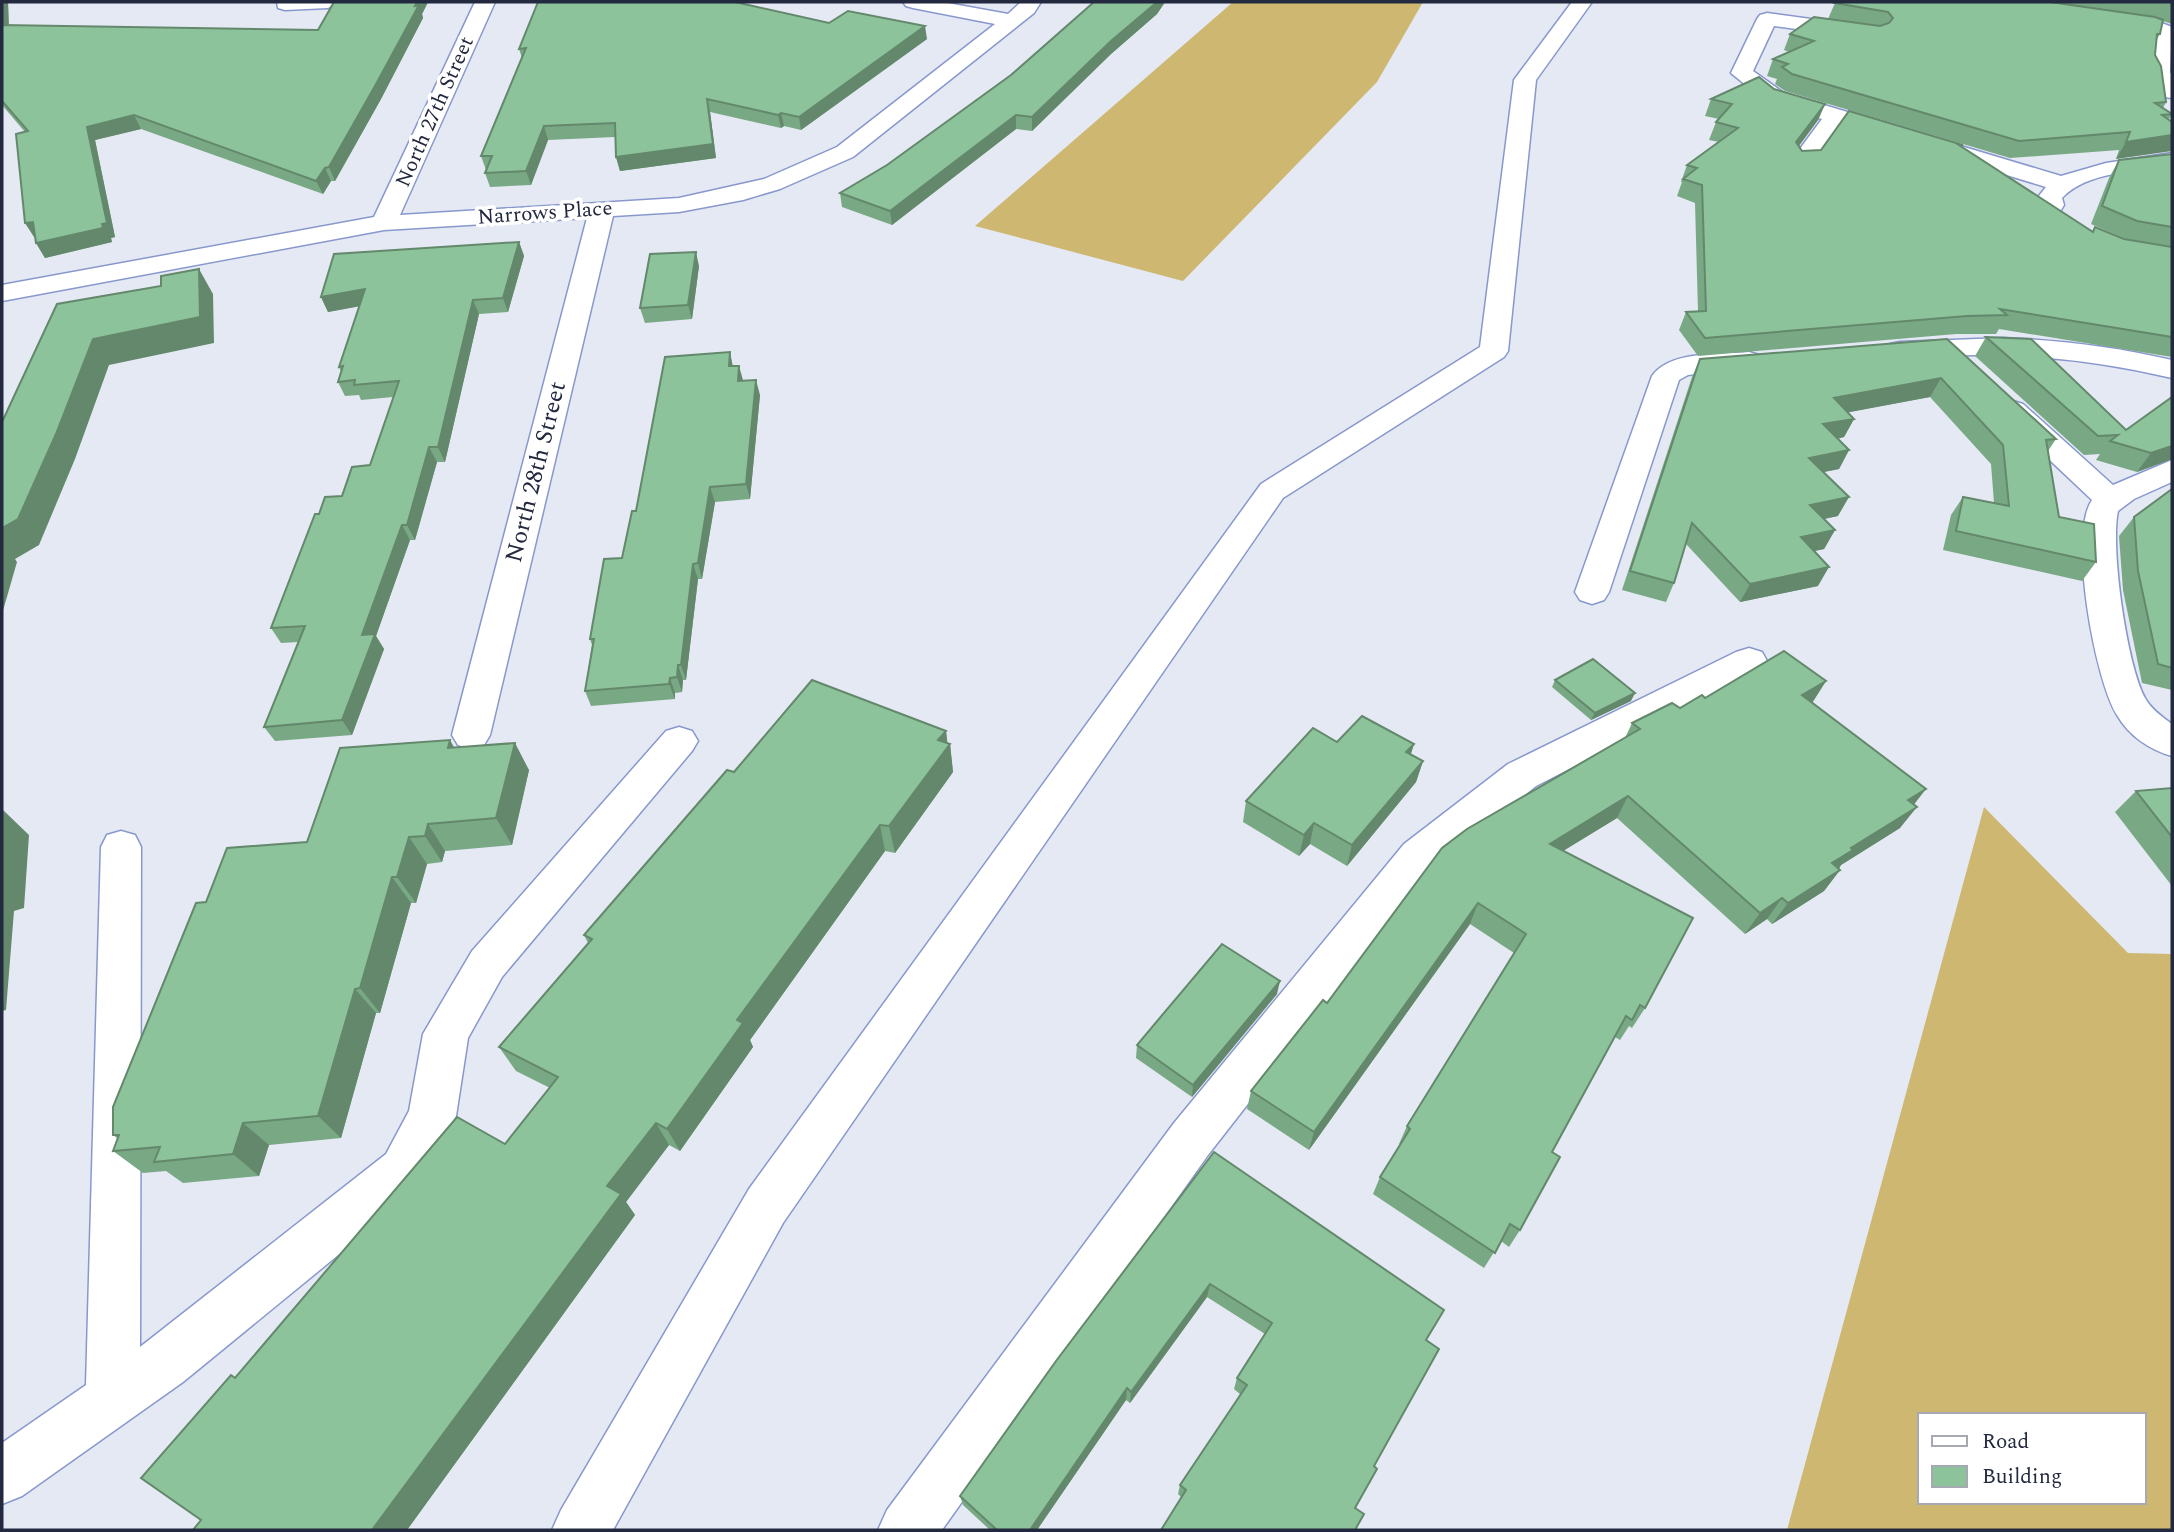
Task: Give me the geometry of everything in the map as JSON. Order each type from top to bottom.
[{"type":"street","points":[[285,4],[328,2]]},
{"type":"street","name":"North 27th Street","points":[[384,223],[485,2]]},
{"type":"street","points":[[913,2],[1012,21]]},
{"type":"street","name":"Narrows Place","points":[[2,293],[384,223],[679,205],[716,200],[772,184],[815,167],[864,139],[1012,21],[1031,2]]},
{"type":"street","points":[[581,1530],[766,1206],[1272,491],[1494,351],[1525,80],[1582,2]]},
{"type":"street","points":[[2085,16],[2151,25],[2172,34]]},
{"type":"street","points":[[1873,34],[1767,19],[1742,73],[1776,98],[2061,184],[2112,170],[2172,160]]},
{"type":"street","points":[[2172,34],[2166,36],[2167,61],[2159,72],[2172,92]]},
{"type":"street","points":[[1803,160],[1836,116]]},
{"type":"street","points":[[2061,184],[2050,197],[2053,205],[2071,225]]},
{"type":"street","name":"North 28th Street","points":[[471,735],[602,209]]},
{"type":"street","points":[[1866,353],[1944,346],[2014,344],[2052,347],[2172,369]]},
{"type":"street","points":[[1944,346],[2112,501]]},
{"type":"street","points":[[1592,592],[1666,376],[1681,367],[1770,359]]},
{"type":"street","points":[[2172,470],[2104,505],[2097,521],[2106,612],[2121,685],[2136,715],[2148,727],[2172,742]]},
{"type":"street","points":[[907,1530],[1191,1139],[1418,856],[1522,775],[1749,660]]},
{"type":"street","points":[[2,1476],[164,1363],[403,1171],[432,1116],[446,1034],[488,964],[678,741]]},
{"type":"street","points":[[113,1399],[121,847]]},
{"type":"shaded area","points":[[1233,2],[1423,2],[1377,82],[1183,281],[975,226]]},
{"type":"shaded area","points":[[1984,807],[2128,953],[2172,954],[2172,1530],[1787,1530]]},
{"type":"building","points":[[334,2],[417,2],[415,6],[419,5],[329,167],[325,168],[316,181],[134,115],[87,127],[107,223],[102,224],[103,228],[36,243],[33,222],[25,223],[16,134],[28,131],[2,101],[2,25],[318,30]]},
{"type":"building","points":[[538,2],[735,2],[829,23],[848,11],[925,26],[799,117],[707,99],[713,144],[616,157],[615,123],[544,126],[526,171],[485,173],[492,156],[481,156],[526,48],[519,49]]},
{"type":"building","points":[[1094,2],[1157,2],[1111,41],[1032,117],[1016,115],[890,211],[840,193],[887,165],[1011,75]]},
{"type":"building","points":[[2050,2],[2163,20],[2160,34],[2157,34],[2155,55],[2161,66],[2166,102],[2155,103],[2172,114],[2162,115],[2172,122],[2172,135],[2126,142],[2130,132],[2019,141],[1792,74],[1782,67],[1788,64],[1773,59],[1814,41],[1790,34],[1814,17],[1880,26],[1889,23],[1893,18],[1888,12],[1835,3]]},
{"type":"building","points":[[1759,77],[1774,89],[1825,104],[1796,142],[1802,151],[1821,150],[1849,111],[1963,145],[1959,145],[2093,232],[2095,227],[2124,239],[2172,247],[2172,337],[2000,309],[2007,315],[1705,338],[1686,312],[1706,311],[1702,185],[1683,179],[1697,168],[1687,165],[1738,128],[1716,122],[1732,104],[1711,99]]},
{"type":"building","points":[[2172,154],[2172,227],[2137,221],[2102,206],[2119,160]]},
{"type":"building","points":[[519,242],[503,298],[473,300],[438,447],[429,447],[407,525],[402,525],[362,635],[375,634],[342,720],[264,727],[305,626],[271,628],[315,514],[319,514],[325,497],[342,496],[352,467],[370,465],[399,381],[354,385],[355,380],[338,382],[343,366],[339,367],[365,289],[321,297],[334,254]]},
{"type":"building","points":[[696,252],[688,305],[640,308],[650,254]]},
{"type":"building","points":[[199,269],[200,317],[93,339],[56,434],[18,519],[2,528],[2,422],[57,304],[161,286],[161,276]]},
{"type":"building","points":[[1986,337],[2031,339],[2126,430],[2172,397],[2172,446],[2151,453],[2110,441],[2118,435],[2098,436]]},
{"type":"building","points":[[1947,339],[2056,439],[2046,440],[2059,517],[2094,524],[2096,562],[1956,531],[1963,497],[2009,506],[2003,445],[1941,378],[1834,398],[1854,419],[1823,424],[1849,450],[1809,458],[1849,497],[1810,505],[1835,530],[1801,537],[1829,567],[1750,584],[1692,523],[1674,583],[1630,571],[1700,359]]},
{"type":"building","points":[[730,352],[729,366],[739,366],[738,381],[756,380],[746,484],[710,487],[698,563],[693,564],[681,665],[678,665],[677,677],[670,678],[669,684],[585,691],[594,639],[590,639],[604,559],[622,558],[632,511],[636,511],[665,357]]},
{"type":"building","points":[[2172,489],[2172,668],[2158,664],[2138,571],[2134,517]]},
{"type":"building","points":[[1784,651],[1826,681],[1802,695],[1926,789],[1908,800],[1917,807],[1832,863],[1840,870],[1788,903],[1782,898],[1760,913],[1628,796],[1550,844],[1693,918],[1645,1008],[1640,1005],[1632,1020],[1626,1016],[1552,1152],[1560,1157],[1520,1230],[1510,1224],[1495,1253],[1380,1177],[1410,1129],[1407,1126],[1526,934],[1478,903],[1314,1132],[1251,1091],[1323,1000],[1327,1003],[1442,848],[1467,829],[1640,729],[1632,723],[1672,703],[1680,708],[1702,695],[1705,698]]},
{"type":"building","points":[[1593,659],[1635,693],[1595,713],[1555,680]]},
{"type":"building","points":[[812,680],[946,731],[938,740],[950,744],[889,826],[880,825],[737,1020],[743,1023],[667,1129],[656,1123],[607,1186],[621,1194],[372,1530],[193,1530],[201,1520],[141,1478],[231,1375],[235,1378],[457,1117],[505,1144],[558,1077],[499,1047],[592,939],[584,935],[727,770],[734,772]]},
{"type":"building","points":[[1362,716],[1414,744],[1406,752],[1423,761],[1352,845],[1314,823],[1304,835],[1246,801],[1313,728],[1337,742]]},
{"type":"building","points":[[450,740],[448,748],[515,743],[496,818],[428,824],[425,836],[409,837],[397,877],[392,877],[360,988],[355,989],[318,1116],[243,1123],[233,1154],[154,1162],[160,1147],[113,1151],[119,1135],[113,1135],[113,1107],[196,903],[206,902],[227,848],[307,842],[340,748]]},
{"type":"building","points":[[2172,788],[2172,837],[2136,791]]},
{"type":"building","points":[[1222,944],[1280,981],[1193,1085],[1137,1045]]},
{"type":"building","points":[[1214,1152],[1444,1310],[1426,1340],[1439,1349],[1374,1466],[1377,1469],[1355,1508],[1364,1514],[1355,1530],[1161,1530],[1186,1490],[1180,1485],[1247,1385],[1237,1378],[1272,1323],[1210,1284],[1131,1392],[1127,1388],[1030,1530],[997,1530],[960,1496],[1056,1361]]}]
